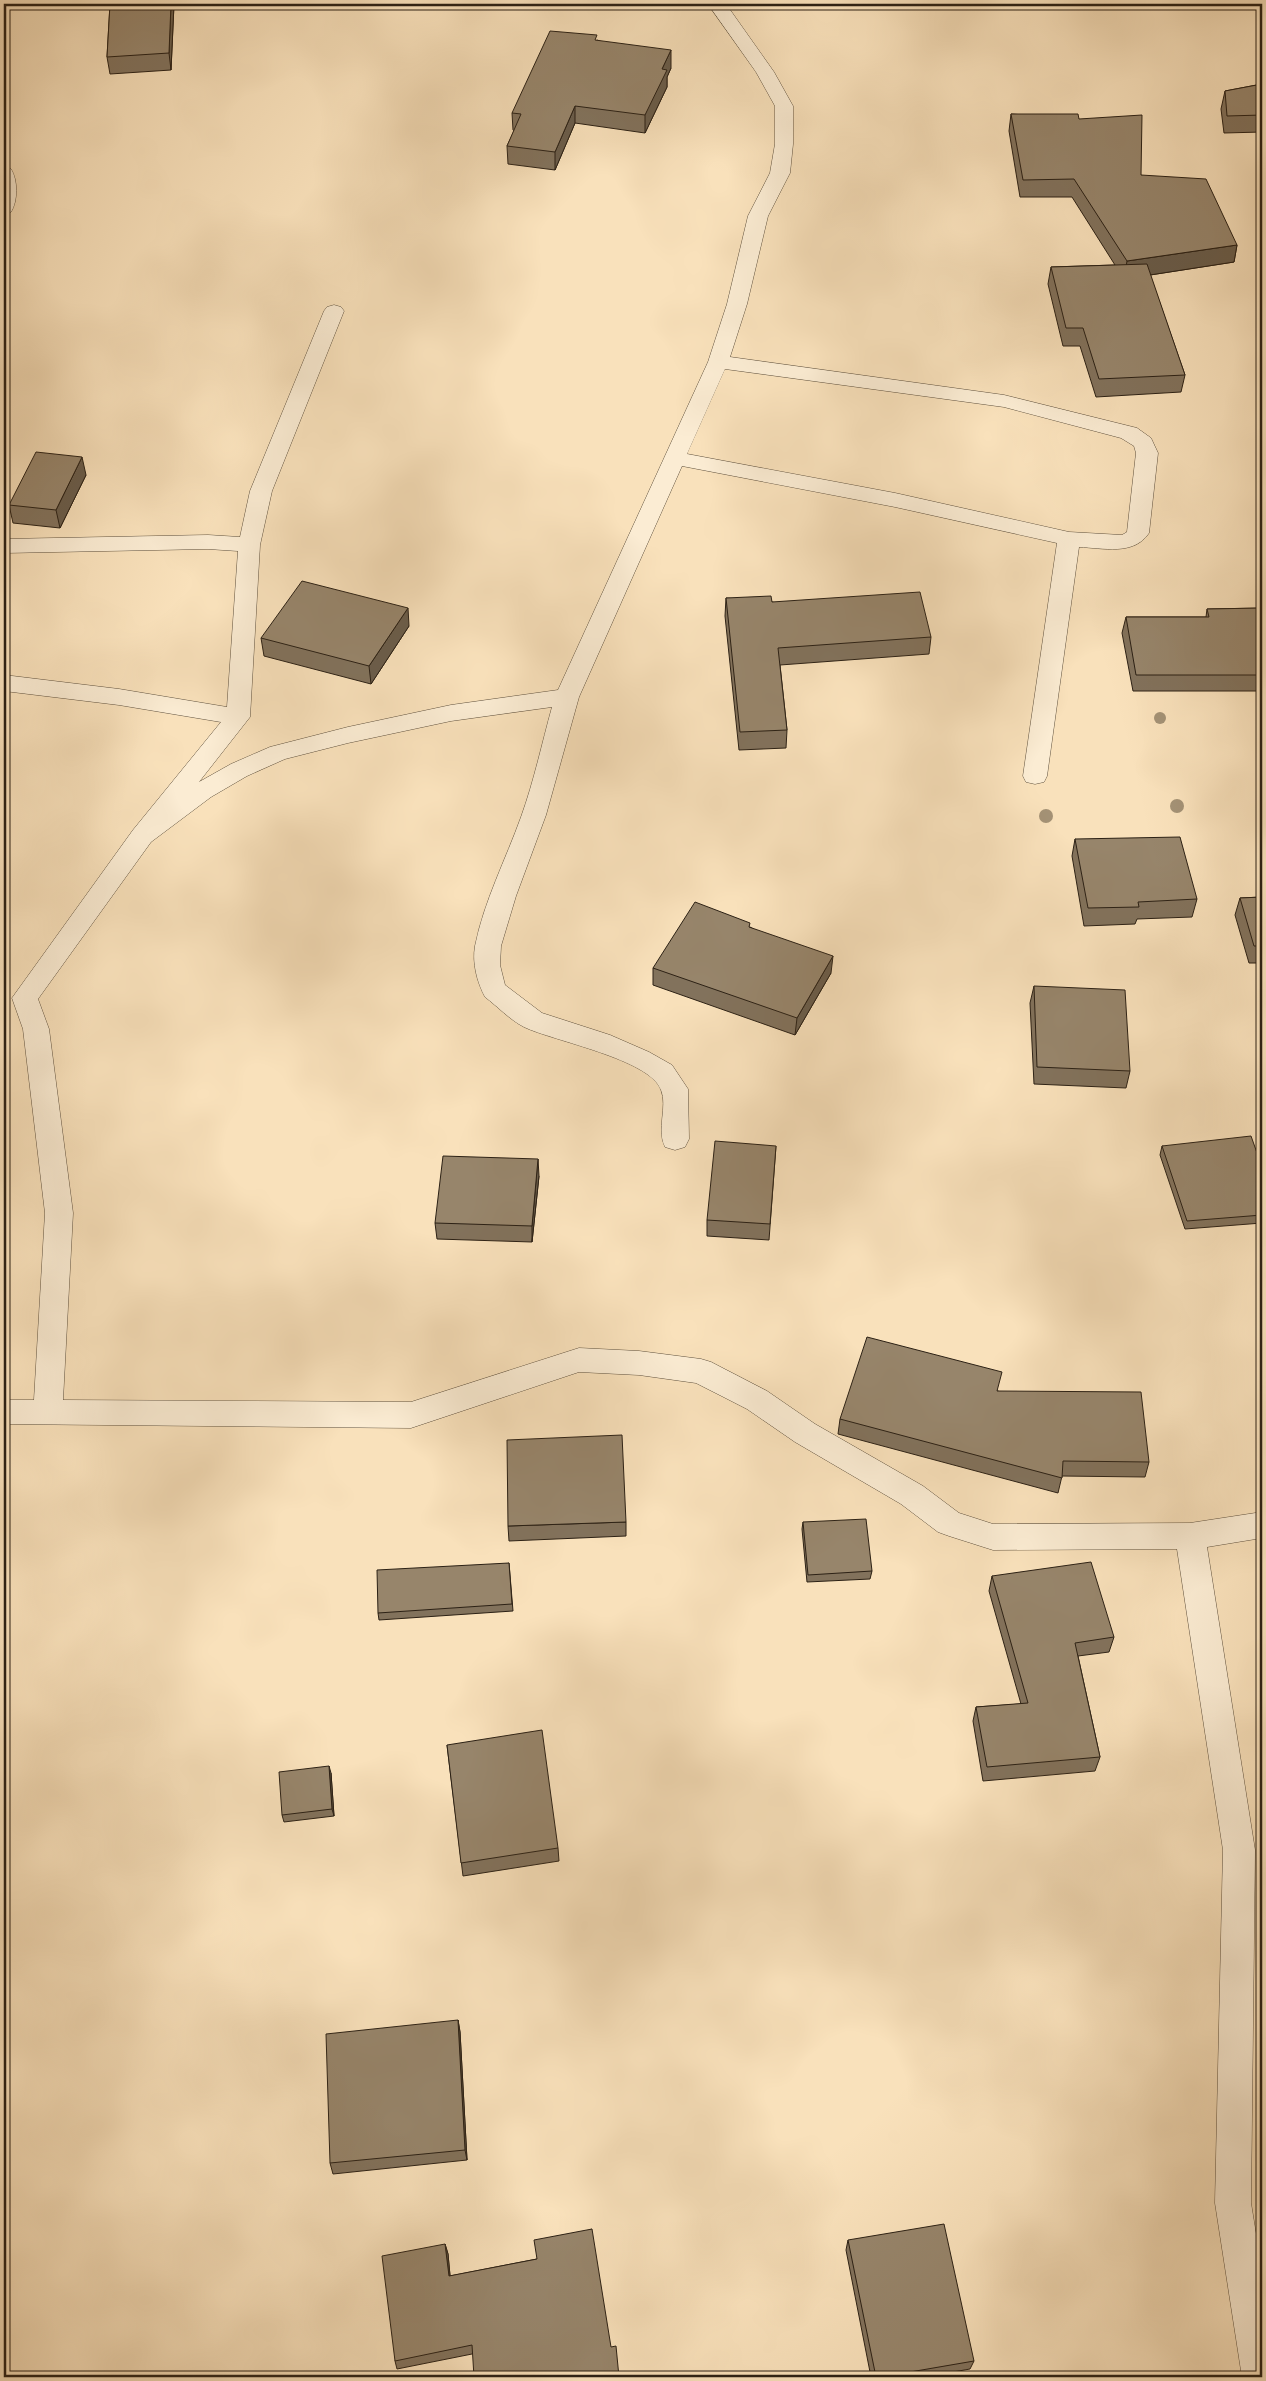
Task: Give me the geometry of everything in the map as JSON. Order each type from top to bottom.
[{"type":"street","points":[[675,1138],[674,1089],[663,1072],[640,1059],[601,1042],[534,1020],[494,990],[487,965],[488,946],[503,896],[534,815],[567,697],[718,362],[737,304],[758,216],[780,173],[784,144],[784,106],[765,72],[717,4]]},
{"type":"street","points":[[4,173],[7,181],[4,208]]},
{"type":"street","points":[[48,1412],[59,1213],[36,1029],[14,997],[238,717],[249,545],[260,492],[334,311]]},
{"type":"street","points":[[676,458],[895,500],[1069,539],[1123,542],[1133,539],[1138,532],[1147,453],[1143,443],[1129,433],[1004,401],[718,362]]},
{"type":"street","points":[[1035,776],[1069,539]]},
{"type":"street","points":[[4,546],[208,542],[249,545]]},
{"type":"street","points":[[4,684],[119,697],[238,717]]},
{"type":"street","points":[[142,836],[202,791],[240,770],[278,753],[348,735],[451,713],[567,697]]},
{"type":"street","points":[[4,1412],[410,1415],[579,1360],[639,1363],[701,1371],[757,1400],[805,1433],[912,1495],[949,1523],[992,1537],[1190,1536],[1262,1525]]},
{"type":"street","points":[[1190,1536],[1239,1850],[1233,2203],[1261,2377]]},
{"type":"building","points":[[110,4],[171,4],[169,53],[107,57]]},
{"type":"building","points":[[550,31],[597,35],[595,40],[671,50],[662,69],[667,70],[645,115],[575,106],[555,152],[507,146],[521,114],[512,113]]},
{"type":"building","points":[[1262,84],[1262,115],[1227,116],[1225,91]]},
{"type":"building","points":[[1011,114],[1078,114],[1079,119],[1142,115],[1141,175],[1206,179],[1237,245],[1127,261],[1074,179],[1023,180]]},
{"type":"building","points":[[1147,264],[1185,375],[1099,379],[1083,328],[1066,328],[1051,267]]},
{"type":"building","points":[[36,452],[82,457],[56,510],[9,505]]},
{"type":"building","points":[[302,581],[408,608],[369,666],[261,638]]},
{"type":"building","points":[[920,592],[931,637],[778,648],[787,730],[740,732],[726,598],[771,596],[772,602]]},
{"type":"building","points":[[1262,608],[1262,675],[1136,675],[1126,617],[1209,617],[1207,609]]},
{"type":"building","points":[[1180,837],[1197,899],[1138,902],[1139,907],[1088,908],[1075,839]]},
{"type":"building","points":[[1262,897],[1262,946],[1254,946],[1240,898]]},
{"type":"building","points":[[695,902],[750,923],[749,927],[833,956],[797,1018],[653,968]]},
{"type":"building","points":[[1034,986],[1125,990],[1130,1071],[1037,1067]]},
{"type":"building","points":[[1251,1136],[1262,1167],[1262,1215],[1187,1221],[1162,1146]]},
{"type":"building","points":[[715,1141],[776,1146],[770,1224],[707,1220]]},
{"type":"building","points":[[443,1156],[538,1159],[532,1226],[435,1223]]},
{"type":"building","points":[[867,1337],[1002,1372],[997,1391],[1141,1392],[1149,1462],[1063,1461],[1062,1478],[840,1419]]},
{"type":"building","points":[[622,1435],[626,1522],[508,1526],[507,1440]]},
{"type":"building","points":[[866,1519],[872,1571],[808,1575],[803,1522]]},
{"type":"building","points":[[1091,1562],[1114,1637],[1075,1643],[1100,1757],[987,1767],[976,1707],[1028,1703],[992,1576]]},
{"type":"building","points":[[509,1563],[512,1604],[378,1613],[377,1570]]},
{"type":"building","points":[[542,1730],[558,1848],[461,1863],[447,1745]]},
{"type":"building","points":[[329,1766],[332,1809],[282,1815],[279,1772]]},
{"type":"building","points":[[458,2020],[465,2150],[330,2163],[326,2034]]},
{"type":"building","points":[[944,2224],[974,2361],[876,2377],[848,2240]]},
{"type":"building","points":[[592,2229],[611,2347],[616,2346],[619,2377],[474,2377],[472,2345],[395,2361],[382,2256],[445,2244],[449,2276],[537,2259],[534,2240]]}]
